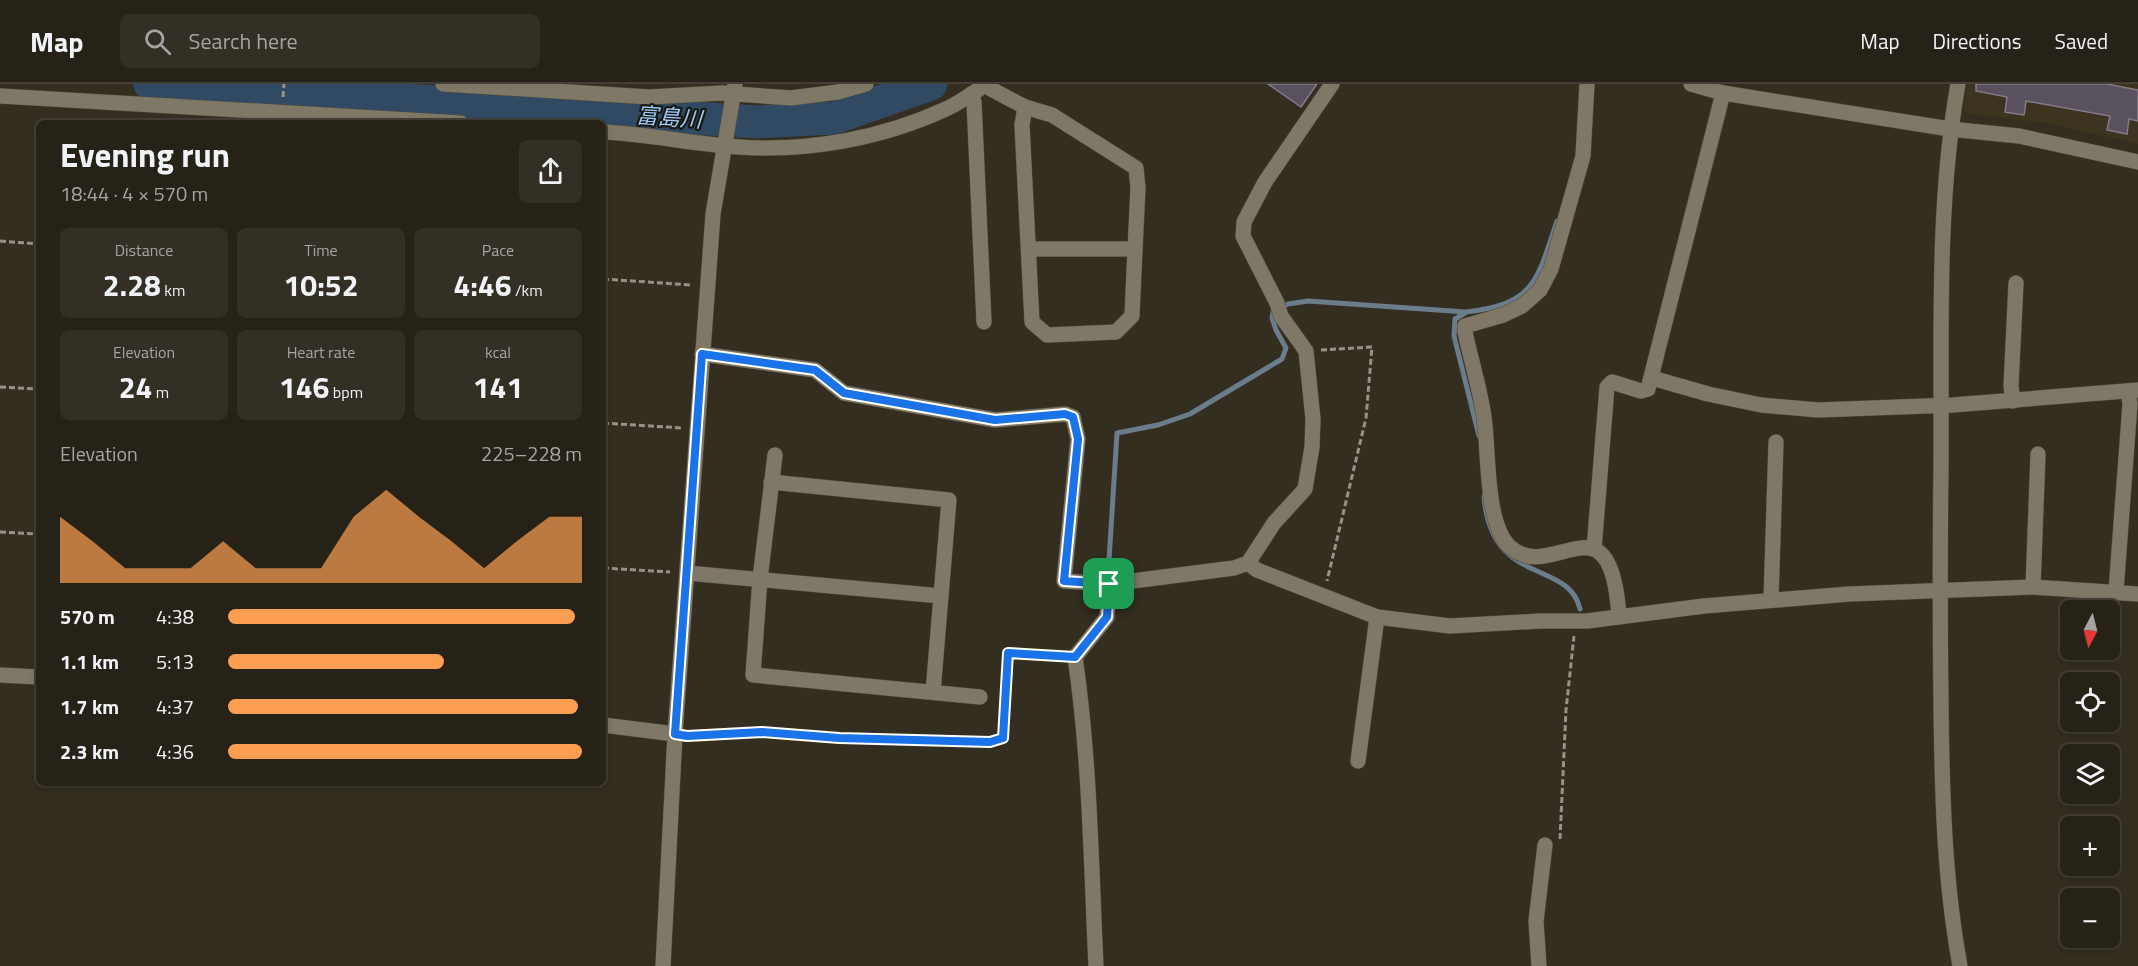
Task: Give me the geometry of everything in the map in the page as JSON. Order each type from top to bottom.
[{"type":"street","points":[[442,84],[649,97],[733,94],[790,98],[838,92],[866,84]]},
{"type":"street","points":[[606,132],[802,148],[851,139],[916,121],[949,108],[988,84],[991,89],[1025,107],[1052,115],[1136,168],[1138,188],[1132,316],[1116,332],[1047,335],[1032,322],[1022,125],[1025,107]]},
{"type":"street","points":[[702,354],[815,370],[844,393],[995,420],[1065,414],[1073,417],[1078,439],[1064,581],[1109,584],[1234,568],[1248,563],[1274,522],[1305,489],[1312,438],[1306,351],[1285,324],[1279,307],[1242,236],[1244,222],[1265,182],[1332,84]]},
{"type":"street","points":[[1587,84],[1583,156],[1548,276],[1540,290],[1522,306],[1503,315],[1465,326],[1484,415],[1496,525],[1509,546],[1524,555],[1537,558],[1574,547],[1594,549],[1605,556],[1612,569],[1619,617]]},
{"type":"street","points":[[1691,84],[1723,93],[1748,90],[1950,129],[2055,142],[2138,162]]},
{"type":"street","points":[[1958,84],[1950,129],[1942,282],[1940,591],[1944,833],[1947,881],[1960,966]]},
{"type":"street","points":[[1594,549],[1607,387],[1612,382],[1641,391],[1648,389],[1723,93]]},
{"type":"street","points":[[663,966],[675,734],[713,214],[733,94]]},
{"type":"street","points":[[971,94],[974,102],[984,322]]},
{"type":"street","points":[[0,96],[410,120]]},
{"type":"street","points":[[1029,249],[1135,249]]},
{"type":"street","points":[[2013,401],[2011,386],[2016,283]]},
{"type":"street","points":[[1652,378],[1708,394],[1761,405],[1818,410],[1942,406],[2133,391],[2130,404],[2116,591]]},
{"type":"street","points":[[1771,600],[1776,442]]},
{"type":"street","points":[[2033,587],[2038,454]]},
{"type":"street","points":[[774,455],[760,579],[753,675],[980,697]]},
{"type":"street","points":[[771,482],[949,500],[933,692]]},
{"type":"street","points":[[1248,563],[1257,570],[1377,617],[1450,626],[1575,622],[1771,600],[1849,594],[2033,587],[2138,594]]},
{"type":"street","points":[[687,573],[941,596]]},
{"type":"street","points":[[1096,966],[1088,778],[1075,657],[1107,617],[1109,584]]},
{"type":"street","points":[[1358,761],[1377,617]]},
{"type":"street","points":[[0,675],[36,677]]},
{"type":"street","points":[[606,725],[675,734]]},
{"type":"street","points":[[1539,966],[1536,921],[1545,845]]},
{"type":"path","points":[[0,241],[36,244]]},
{"type":"path","points":[[606,279],[708,286]]},
{"type":"path","points":[[1306,351],[1372,347],[1366,418],[1324,595]]},
{"type":"path","points":[[0,387],[36,390]]},
{"type":"path","points":[[606,423],[697,429]]},
{"type":"path","points":[[0,532],[36,534]]},
{"type":"path","points":[[606,568],[687,573]]},
{"type":"path","points":[[1545,845],[1560,838],[1562,833],[1566,710],[1575,622]]},
{"type":"path","points":[[675,734],[687,736],[762,732],[839,738],[990,742],[1003,738],[1008,653],[1075,657]]},
{"type":"shaded area","points":[[1968,84],[2138,84],[2138,144],[2052,124],[1971,114],[1963,110]]},
{"type":"building","points":[[1268,84],[1317,84],[1301,107]]},
{"type":"building","points":[[1976,84],[2107,84],[2138,90],[2138,121],[2129,119],[2127,134],[2107,130],[2110,116],[2026,101],[2024,115],[2005,112],[2007,97],[1976,91]]},
{"type":"waterway","name":"富島川","points":[[150,84],[757,122],[834,118],[931,84]]},
{"type":"waterway","points":[[1108,576],[1117,433],[1158,425],[1190,414],[1282,359],[1286,348],[1272,318],[1273,312],[1288,304],[1308,301],[1466,312],[1507,303],[1520,296],[1538,274],[1557,221]]},
{"type":"waterway","points":[[1465,313],[1455,319],[1454,336],[1479,436]]},
{"type":"waterway","points":[[1484,496],[1490,525],[1500,545],[1514,559],[1561,583],[1573,593],[1580,609]]},
{"type":"route","points":[[702,354],[815,370],[844,393],[995,420],[1065,414],[1073,417],[1078,439],[1064,581],[1109,584],[1107,617],[1075,657],[1008,653],[1005,658],[1003,738],[990,742],[839,738],[762,732],[707,733],[687,736],[675,734],[702,354]]}]
